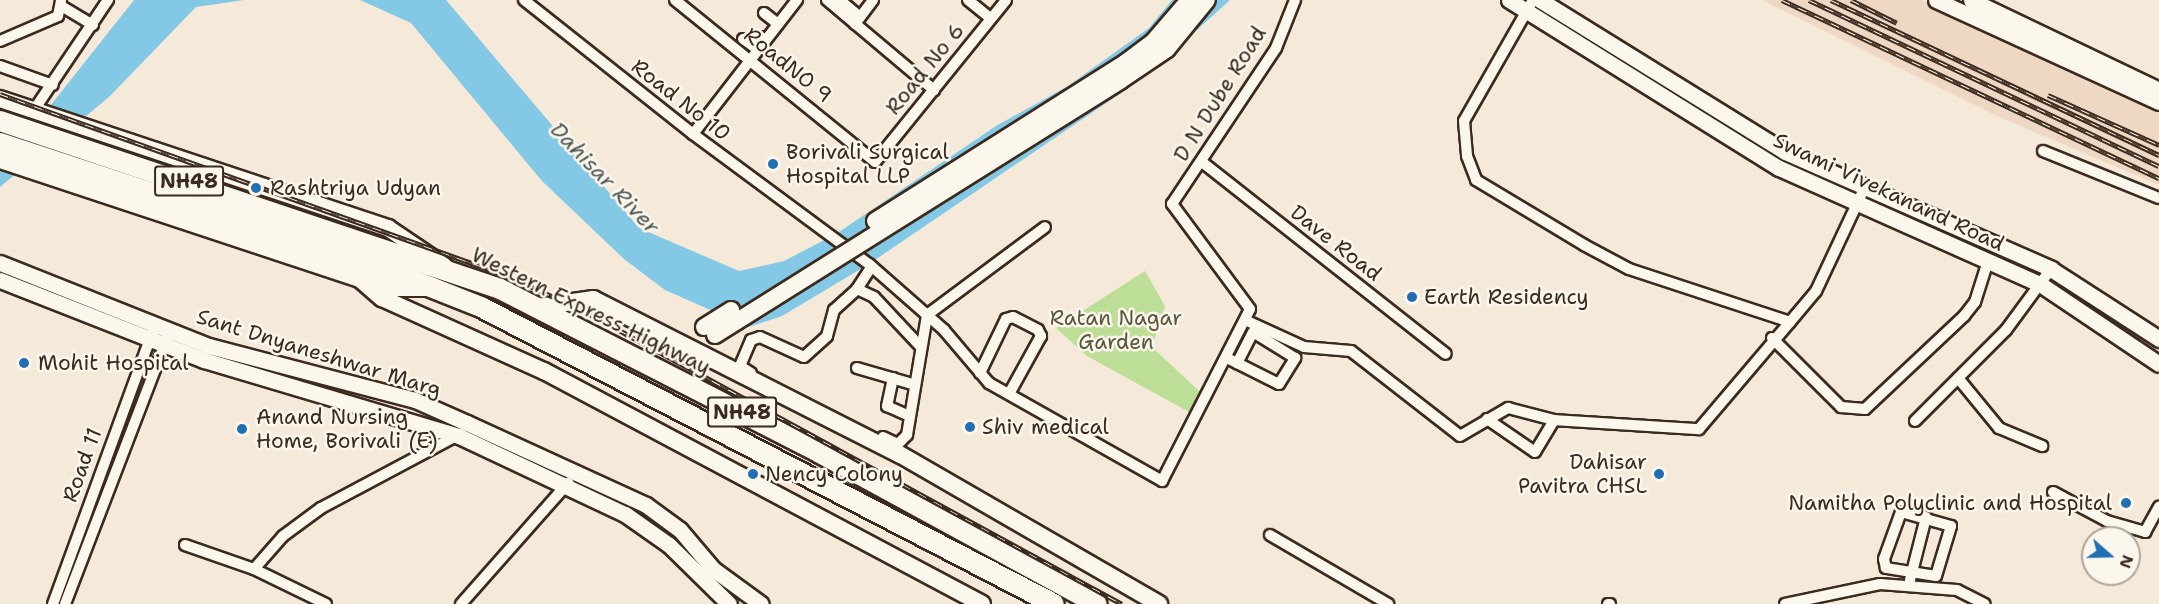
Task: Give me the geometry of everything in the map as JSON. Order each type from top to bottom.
[{"type":"highway","name":"Western Express Highway","points":[[0,120],[377,243],[447,268],[538,307],[1096,604]]},
{"type":"highway","name":"NH48","points":[[0,143],[367,273],[436,288],[812,475],[1054,604]]},
{"type":"main road","points":[[700,352],[709,331],[1125,63],[1153,42],[1189,0]]},
{"type":"main road","points":[[680,341],[709,331],[1121,80],[1167,49],[1207,0]]},
{"type":"main road","points":[[0,99],[388,228],[447,268]]},
{"type":"main road","points":[[0,120],[32,109]]},
{"type":"main road","points":[[0,160],[367,273],[381,298],[448,323],[555,376],[982,604]]},
{"type":"main road","points":[[538,307],[593,298],[901,456],[1159,604]]},
{"type":"street","points":[[32,109],[52,85],[108,0]]},
{"type":"street","name":"RoadNO 9","points":[[675,0],[745,46],[875,162]]},
{"type":"street","points":[[693,134],[745,46],[770,30],[797,0]]},
{"type":"street","points":[[858,20],[873,0]]},
{"type":"street","points":[[968,0],[990,18]]},
{"type":"street","name":"Road No 6","points":[[875,162],[1006,0]]},
{"type":"street","name":"D N Dube Road","points":[[1245,320],[1250,309],[1172,204],[1276,48],[1295,0]]},
{"type":"street","name":"Swami Vivekanand Road","points":[[1509,0],[1530,5],[1779,168],[1931,216],[2051,269],[2159,339]]},
{"type":"street","name":"Swami Vivekanand Road","points":[[1540,0],[1785,152],[1862,194],[1924,232],[2040,284],[2159,364]]},
{"type":"street","points":[[1936,0],[2159,102]]},
{"type":"street","points":[[1971,0],[2159,90]]},
{"type":"street","name":"Road No 10","points":[[528,1],[693,134],[870,265],[927,315],[980,373],[1009,394],[1162,481],[1232,361]]},
{"type":"street","points":[[835,1],[934,90]]},
{"type":"street","points":[[0,41],[58,16],[62,3],[93,25]]},
{"type":"street","points":[[1530,5],[1464,121],[1476,180],[1629,269],[1790,322]]},
{"type":"street","points":[[764,13],[770,30]]},
{"type":"street","points":[[0,66],[52,85]]},
{"type":"street","points":[[2043,151],[2159,198]]},
{"type":"street","name":"Dave Road","points":[[1202,162],[1446,354]]},
{"type":"street","points":[[1232,361],[1245,320],[1304,347],[1351,351],[1460,436],[1508,408],[1554,420],[1699,429],[1751,371],[1772,338],[1808,301],[1838,256],[1862,194]]},
{"type":"street","points":[[1924,232],[1931,216]]},
{"type":"street","points":[[870,265],[857,289],[834,310],[827,336],[804,357],[756,337],[740,366],[898,444],[906,440],[912,384],[927,315],[1045,227]]},
{"type":"street","points":[[1772,338],[1841,407],[1865,410],[1964,316],[1975,302],[1988,261]]},
{"type":"street","name":"Sant Dnyaneshwar Marg","points":[[0,263],[209,346],[416,400],[564,489],[625,514],[669,544],[729,604]]},
{"type":"street","points":[[1915,421],[2006,330],[2051,269]]},
{"type":"street","name":"Sant Dnyaneshwar Marg","points":[[0,280],[165,345],[463,429],[576,473],[646,505],[681,530],[713,569],[761,604]]},
{"type":"street","points":[[857,289],[873,297],[921,345]]},
{"type":"street","points":[[1808,301],[1818,307]]},
{"type":"street","points":[[980,373],[1006,319],[1013,317],[1038,330],[1041,336],[1009,394]]},
{"type":"street","name":"Road 11","points":[[52,604],[156,324]]},
{"type":"street","points":[[65,604],[171,330]]},
{"type":"street","points":[[1253,332],[1295,358],[1279,384],[1232,361],[1253,332]]},
{"type":"street","points":[[857,368],[912,384]]},
{"type":"street","points":[[893,378],[887,406],[909,416]]},
{"type":"street","points":[[1958,378],[2000,428],[2042,447]]},
{"type":"street","points":[[1487,419],[1535,452],[1554,420]]},
{"type":"street","points":[[254,569],[283,536],[321,508],[463,429]]},
{"type":"street","points":[[461,604],[576,473]]},
{"type":"street","points":[[2053,492],[2107,521],[2145,532],[2159,507]]},
{"type":"street","points":[[1899,512],[1926,517],[1952,528],[1936,576],[1911,574],[1886,568],[1884,559],[1899,512]]},
{"type":"street","points":[[1909,586],[1926,517]]},
{"type":"street","points":[[1270,535],[1388,604]]},
{"type":"street","points":[[185,545],[254,569],[326,604]]},
{"type":"street","points":[[1785,604],[1880,584],[1957,590],[1985,604]]},
{"type":"shaded area","points":[[1762,0],[1922,0],[2159,112],[2159,185],[1997,116]]},
{"type":"green space","name":"Ratan Nagar Garden","points":[[1145,271],[1165,306],[1152,347],[1200,392],[1189,412],[1087,356],[1056,328]]},
{"type":"water","points":[[134,0],[244,0],[196,7],[109,97],[0,187],[0,140],[50,106]]},
{"type":"water","points":[[360,0],[446,0],[639,228],[739,271],[784,261],[836,234],[996,126],[1068,86],[1149,28],[1172,0],[1230,0],[1146,76],[869,264],[782,316],[749,327],[665,290],[624,259],[542,181],[411,23]]},
{"type":"railway","points":[[1782,0],[2159,178]]},
{"type":"railway","points":[[1809,0],[2159,166]]},
{"type":"railway","points":[[1831,0],[2159,155]]},
{"type":"railway","points":[[1851,0],[1897,23]]},
{"type":"railway","points":[[0,94],[508,276],[586,312],[1122,604]]},
{"type":"railway","points":[[2048,95],[2159,145]]},
{"type":"place","name":"Borivali Surgical Hospital LLP","points":[[773,164]]},
{"type":"place","name":"Rashtriya Udyan","points":[[256,188]]},
{"type":"place","name":"Earth Residency","points":[[1412,297]]},
{"type":"place","name":"Mohit Hospital","points":[[24,363]]},
{"type":"place","name":"Shiv medical","points":[[970,427]]},
{"type":"place","name":"Anand Nursing Home, Borivali (E)","points":[[242,429]]},
{"type":"place","name":"Nency Colony","points":[[753,474]]},
{"type":"place","name":"Dahisar Pavitra CHSL","points":[[1659,474]]},
{"type":"place","name":"Namitha Polyclinic and Hospital","points":[[2126,503]]},
{"type":"water label","name":"Dahisar River","points":[[605,178]]}]
